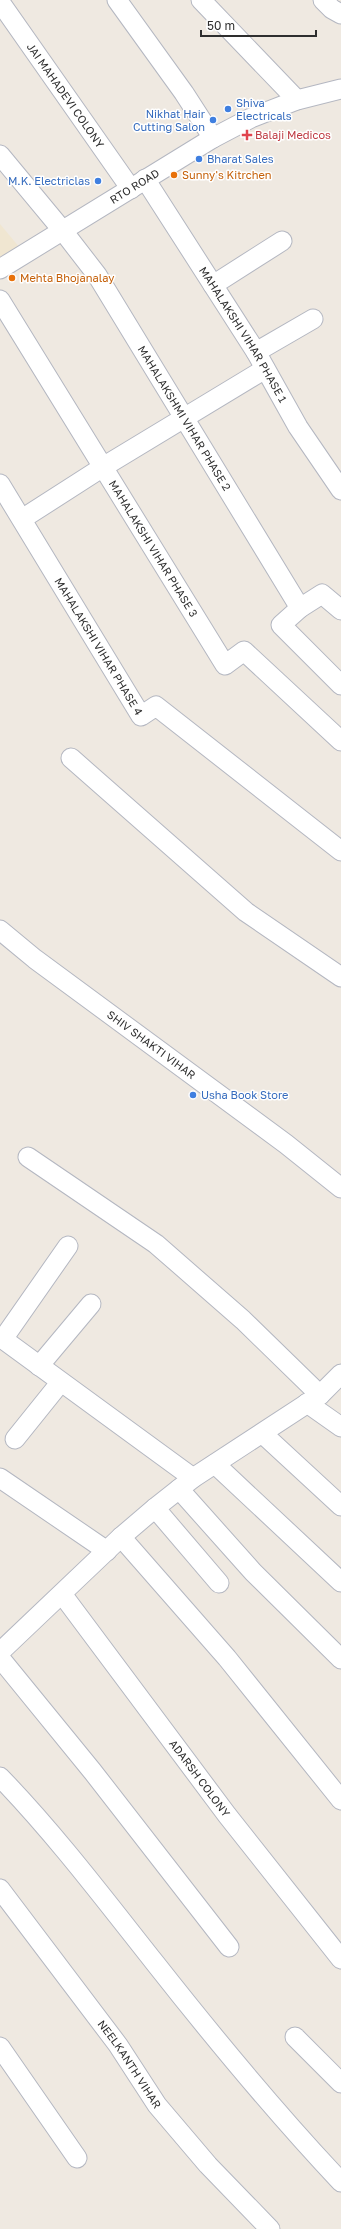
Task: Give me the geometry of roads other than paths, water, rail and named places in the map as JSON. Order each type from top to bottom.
[{"type":"street","points":[[117,0],[184,93],[213,138]]},
{"type":"street","points":[[201,0],[297,100]]},
{"type":"street","points":[[323,0],[332,9],[341,14]]},
{"type":"street","name":"JAI MAHADEVI COLONY","points":[[0,2],[138,184]]},
{"type":"street","name":"RTO ROAD","points":[[0,269],[213,138],[251,118],[297,100],[341,89]]},
{"type":"street","name":"MAHALAKSHMI VIHAR PHASE 2","points":[[0,155],[63,231],[97,275],[182,418],[300,608]]},
{"type":"street","name":"MAHALAKSHI VIHAR PHASE 1","points":[[138,184],[213,286],[260,360],[298,427],[341,490]]},
{"type":"street","points":[[213,286],[282,241]]},
{"type":"street","name":"MAHALAKSHI VIHAR PHASE 3","points":[[0,300],[225,665],[244,651],[341,742]]},
{"type":"street","points":[[22,519],[182,418],[313,319]]},
{"type":"street","name":"MAHALAKSHI VIHAR PHASE 4","points":[[0,484],[141,716],[156,706],[341,851]]},
{"type":"street","points":[[341,610],[322,594],[300,608],[281,625],[341,685]]},
{"type":"street","points":[[71,758],[246,912],[341,977]]},
{"type":"street","name":"SHIV SHAKTI VIHAR","points":[[0,930],[41,963],[286,1144],[341,1188]]},
{"type":"street","points":[[28,1157],[156,1244],[243,1320],[341,1427]]},
{"type":"street","points":[[68,1246],[2,1338],[186,1484],[253,1572],[341,1659]]},
{"type":"street","points":[[39,1366],[91,1304]]},
{"type":"street","points":[[0,1652],[107,1550],[155,1508],[215,1464],[263,1434],[314,1399],[341,1374]]},
{"type":"street","points":[[15,1438],[60,1383]]},
{"type":"street","points":[[263,1434],[341,1506]]},
{"type":"street","points":[[215,1464],[341,1582]]},
{"type":"street","points":[[0,1478],[107,1550]]},
{"type":"street","points":[[155,1508],[219,1583]]},
{"type":"street","points":[[121,1537],[227,1658],[341,1800]]},
{"type":"street","name":"ADARSH COLONY","points":[[62,1594],[227,1815],[341,1959]]},
{"type":"street","points":[[0,1658],[93,1772],[229,1946]]},
{"type":"street","points":[[0,1777],[58,1842],[178,1992],[314,2154],[341,2182]]},
{"type":"street","name":"NEELKANTH VIHAR","points":[[0,1889],[118,2045],[157,2105],[208,2165],[270,2229]]},
{"type":"street","points":[[295,2037],[341,2083]]},
{"type":"street","points":[[0,2047],[77,2158]]},
{"type":"place","name":"Shiva Electricals","points":[[228,109]]},
{"type":"place","name":"Nikhat Hair Cutting Salon","points":[[213,120]]},
{"type":"place","name":"Balaji Medicos","points":[[247,135]]},
{"type":"place","name":"Bharat Sales","points":[[199,159]]},
{"type":"place","name":"Sunny's Kitrchen","points":[[174,175]]},
{"type":"place","name":"M.K. Electriclas","points":[[98,181]]},
{"type":"place","name":"Mehta Bhojanalay","points":[[12,278]]},
{"type":"place","name":"Usha Book Store","points":[[193,1095]]}]
